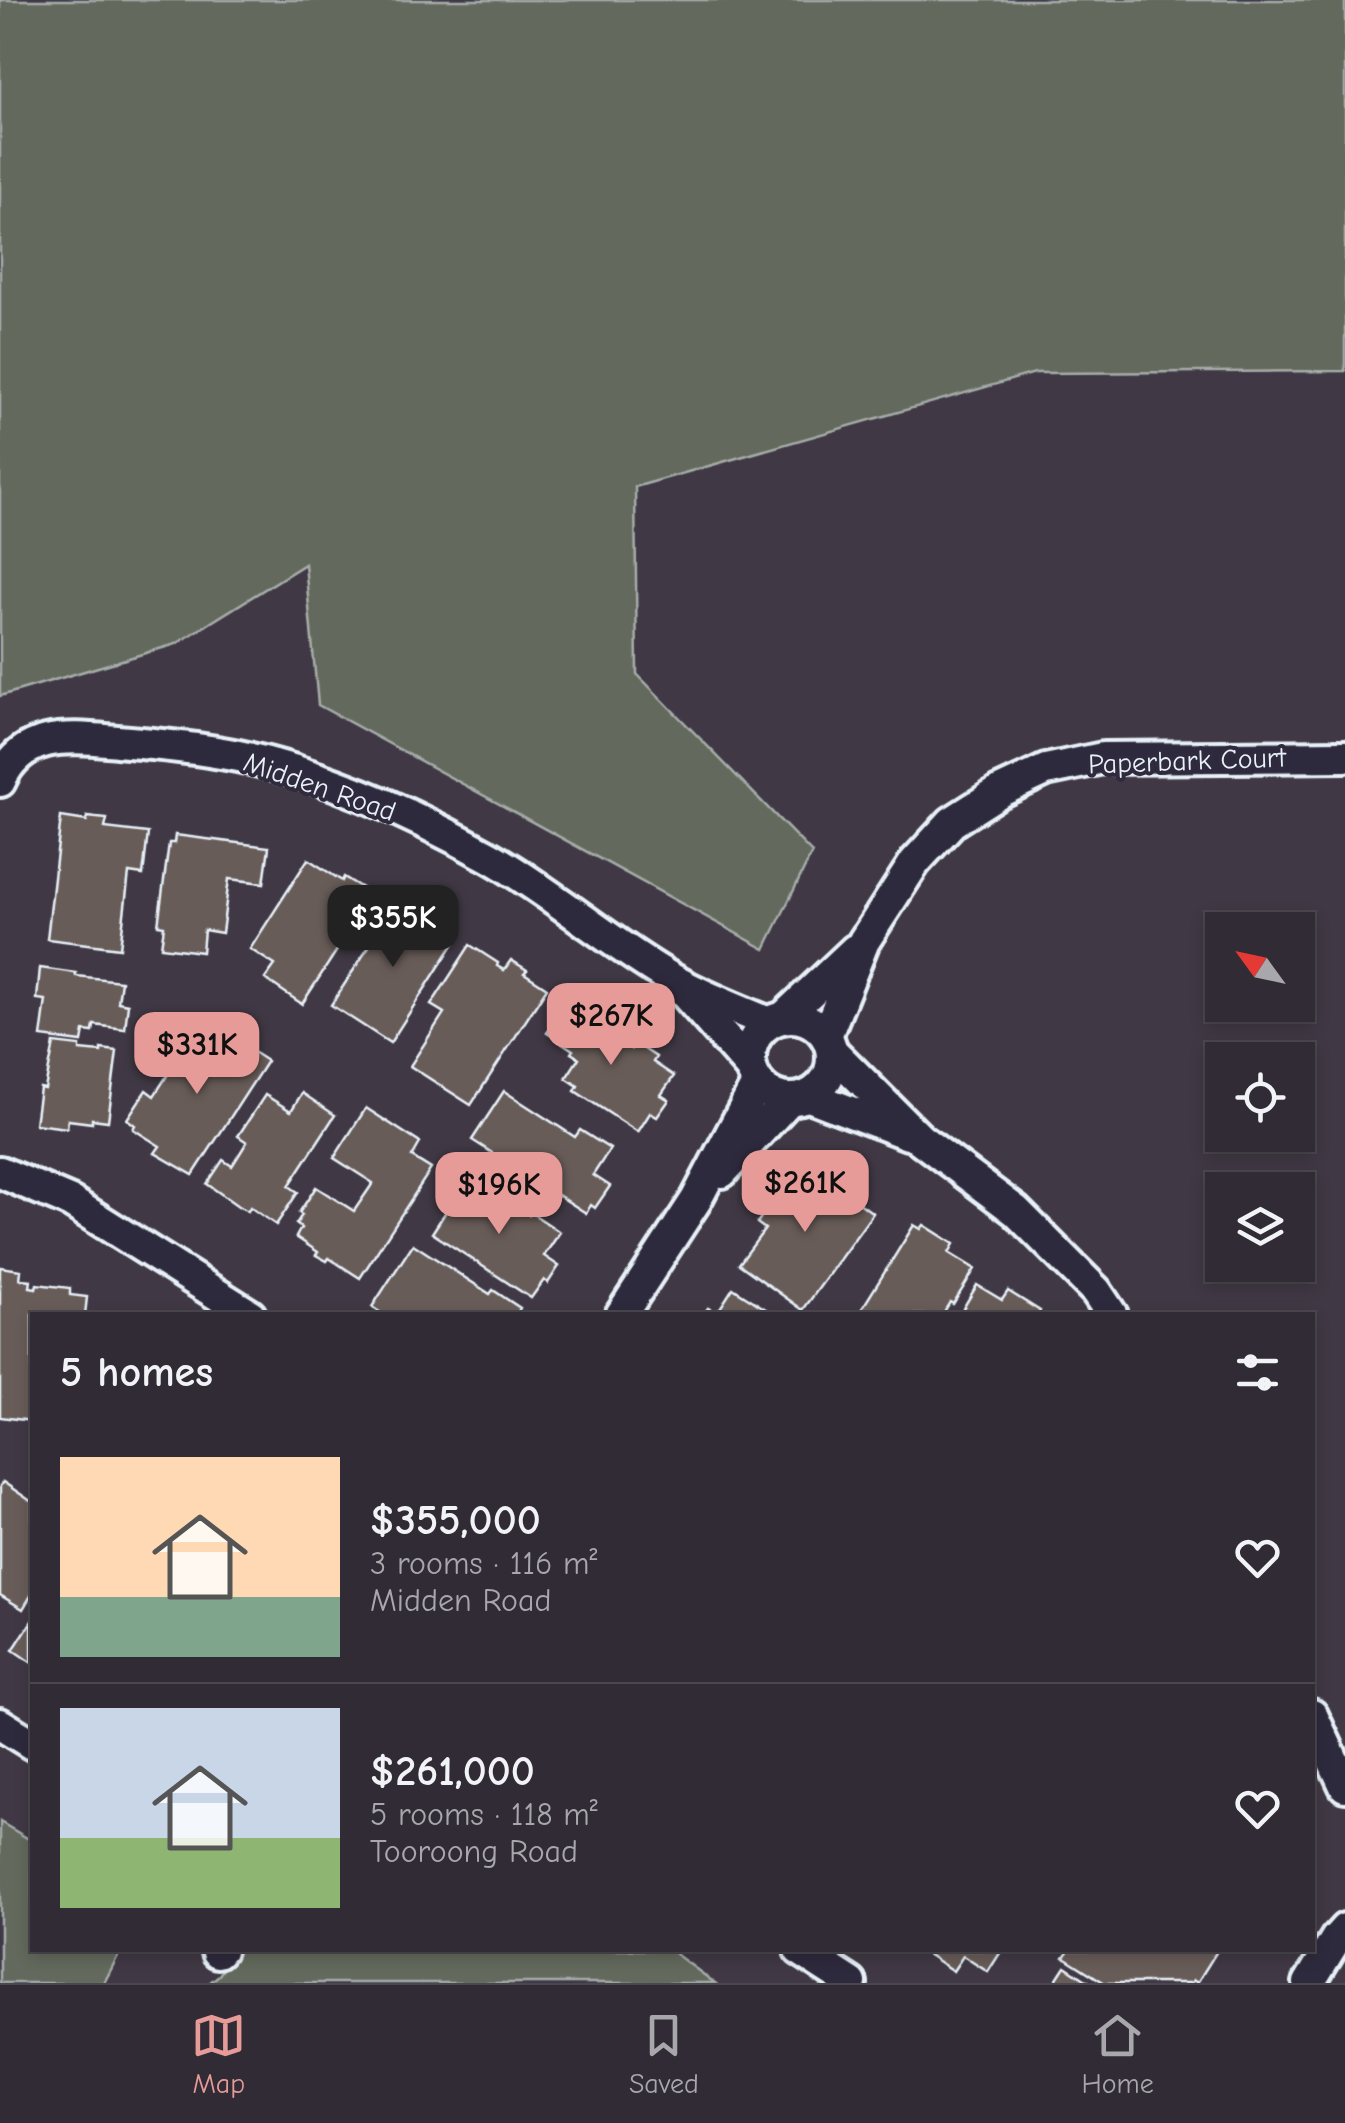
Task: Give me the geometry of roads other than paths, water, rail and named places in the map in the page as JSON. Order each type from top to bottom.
[{"type":"street","name":"Midden Road","points":[[0,781],[6,766],[22,749],[40,742],[77,737],[239,756],[314,778],[368,796],[492,858],[674,980],[776,1020]]},
{"type":"street","name":"Paperbark Court","points":[[829,1044],[864,941],[916,862],[952,822],[999,792],[1046,770],[1102,758],[1345,756]]},
{"type":"street","name":"Paperbark Court","points":[[776,1020],[864,941]]},
{"type":"street","name":"Midden Road","points":[[674,980],[753,1075]]},
{"type":"street","points":[[623,1312],[696,1200],[753,1075],[750,1050],[757,1034],[776,1020],[800,1018],[814,1024],[920,1139],[1016,1211],[1096,1291],[1110,1312]]},
{"type":"street","points":[[696,1200],[800,1098],[824,1083],[832,1068],[829,1044]]},
{"type":"street","points":[[753,1075],[770,1095],[800,1098],[920,1139]]},
{"type":"street","points":[[0,1172],[72,1202],[245,1312]]},
{"type":"street","points":[[1315,1721],[1345,1786]]},
{"type":"street","points":[[0,1724],[30,1743]]},
{"type":"street","points":[[1309,1983],[1345,1929]]},
{"type":"street","points":[[803,1952],[851,1983]]}]
